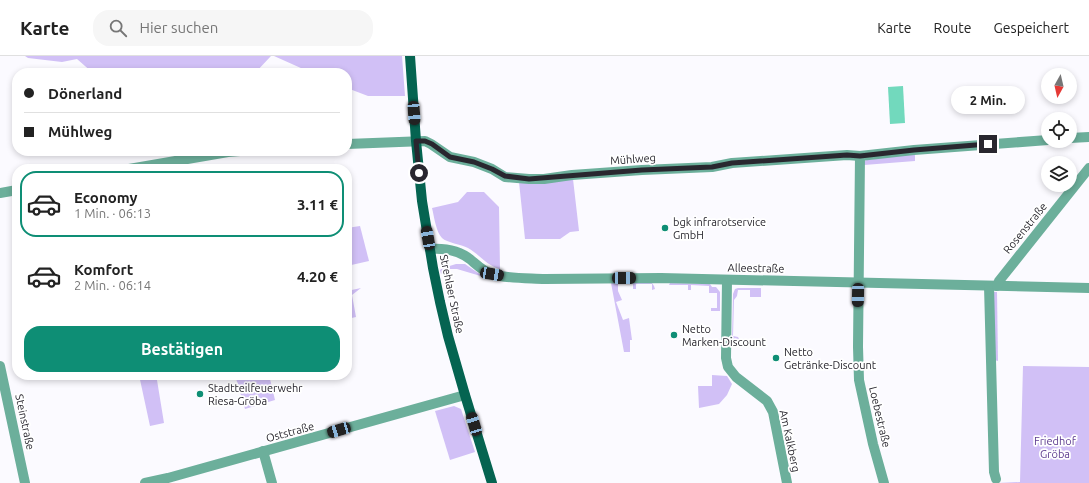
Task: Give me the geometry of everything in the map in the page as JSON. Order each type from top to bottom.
[{"type":"main road","name":"Strehlaer Straße","points":[[410,56],[422,201],[440,302],[465,395],[492,483]]},
{"type":"street","points":[[1077,138],[1089,137]]},
{"type":"street","name":"Mühlweg","points":[[352,144],[425,141],[432,144],[450,157],[474,162],[505,176],[529,179],[642,170],[712,167],[732,163],[860,156],[914,150],[1041,141]]},
{"type":"street","points":[[158,164],[205,156]]},
{"type":"street","points":[[858,282],[860,156]]},
{"type":"street","name":"Rosenstraße","points":[[993,286],[999,281],[1089,168]]},
{"type":"street","points":[[0,193],[12,191]]},
{"type":"street","name":"Alleestraße","points":[[430,249],[439,248],[462,253],[481,269],[492,274],[508,277],[545,279],[661,278],[1089,288]]},
{"type":"street","name":"Am Kalkberg","points":[[727,280],[726,358],[728,367],[736,377],[767,400],[773,412],[787,483]]},
{"type":"street","name":"Loebestraße","points":[[858,282],[858,347],[860,380],[873,444],[884,483]]},
{"type":"street","points":[[993,286],[994,472],[996,479]]},
{"type":"street","name":"Steinstraße","points":[[0,366],[25,483]]},
{"type":"street","name":"Oststraße","points":[[145,483],[169,480],[465,395]]},
{"type":"street","points":[[263,452],[272,483]]},
{"type":"green space","points":[[25,56],[271,56],[260,68],[87,68],[77,59],[62,62],[28,58]]},
{"type":"green space","points":[[274,56],[402,56],[405,96],[368,96],[352,90],[352,68],[301,68]]},
{"type":"green space","points":[[915,153],[915,161],[864,165],[864,161],[867,160]]},
{"type":"green space","points":[[573,179],[579,231],[570,232],[560,239],[525,239],[519,182]]},
{"type":"green space","points":[[467,192],[484,192],[499,207],[500,269],[487,263],[468,248],[444,240],[438,232],[432,208],[458,202]]},
{"type":"green space","points":[[360,226],[369,261],[352,265],[352,227]]},
{"type":"green space","points":[[456,264],[465,264],[484,277],[457,269],[446,269],[441,274],[440,270],[443,268]]},
{"type":"green space","points":[[611,283],[652,283],[655,289],[652,290],[652,284],[636,284],[636,289],[633,289],[633,284],[618,284],[618,291],[622,300],[616,302],[623,320],[629,318],[632,340],[630,340],[630,352],[624,352]]},
{"type":"green space","points":[[670,283],[710,284],[712,287],[716,287],[720,292],[720,311],[711,311],[711,308],[717,308],[717,293],[709,293],[709,286],[691,285],[691,290],[688,290],[688,285],[669,285]]},
{"type":"green space","points":[[361,288],[352,295],[352,290]]},
{"type":"green space","points":[[761,288],[761,297],[750,297],[750,290],[738,290],[737,296],[734,300],[733,336],[738,337],[739,339],[737,340],[732,339],[733,294],[735,289]]},
{"type":"green space","points":[[994,292],[997,292],[998,361],[994,360]]},
{"type":"green space","points":[[352,295],[356,317],[352,318]]},
{"type":"green space","name":"Friedhof Gröba","points":[[1023,366],[1089,367],[1089,483],[997,483],[1020,482]]},
{"type":"green space","points":[[712,375],[727,376],[732,384],[727,395],[719,404],[699,408],[698,386],[712,386]]},
{"type":"green space","points":[[140,380],[157,380],[164,423],[150,426]]},
{"type":"green space","points":[[236,380],[270,380],[275,400],[245,409]]},
{"type":"green space","points":[[454,406],[461,409],[475,452],[450,460],[435,411]]},
{"type":"shaded area","points":[[903,86],[905,123],[890,124],[888,87]]},
{"type":"place","name":"bgk infrarotservice GmbH","points":[[665,228]]},
{"type":"place","name":"Netto Marken-Discount","points":[[674,335]]},
{"type":"place","name":"Netto Getränke-Discount","points":[[776,358]]},
{"type":"place","name":"Stadtteilfeuerwehr Riesa-Gröba","points":[[200,394]]},
{"type":"route","points":[[419,173],[416,141],[425,141],[432,144],[450,157],[474,162],[505,176],[529,179],[642,170],[712,167],[732,163],[847,155],[860,156],[988,144]]}]
